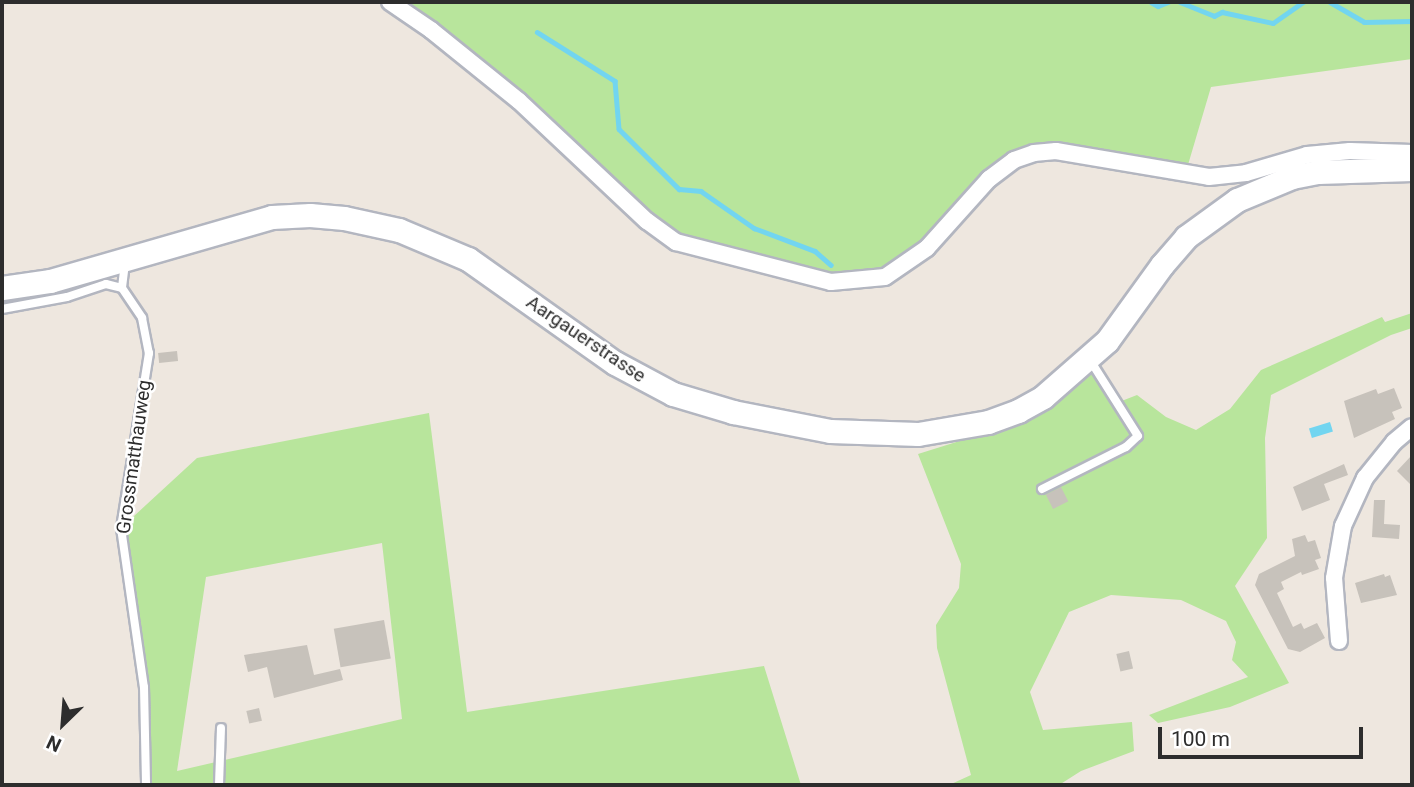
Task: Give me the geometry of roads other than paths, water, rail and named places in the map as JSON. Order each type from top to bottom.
[{"type":"main road","name":"Aargauerstrasse","points":[[2,288],[50,281],[272,217],[310,215],[369,222],[431,242],[468,259],[615,363],[656,386],[733,412],[830,431],[918,434],[958,430],[988,422],[1018,411],[1043,397],[1090,359],[1127,316],[1176,248],[1227,206],[1292,177],[1355,169],[1412,169]]},
{"type":"street","points":[[390,2],[431,30],[519,101],[647,222],[676,242],[831,282],[885,277],[927,248],[989,179],[1014,160],[1034,153],[1056,151],[1209,177],[1246,173],[1307,155],[1350,151],[1412,153]]},
{"type":"street","points":[[1339,641],[1334,578],[1343,526],[1365,478],[1394,442],[1412,427]]},
{"type":"lane","points":[[2,309],[67,297],[106,284],[122,288],[125,260]]},
{"type":"lane","name":"Grossmatthauweg","points":[[122,288],[142,318],[149,353],[121,528],[144,687],[146,785]]},
{"type":"lane","points":[[1042,488],[1126,447],[1138,436],[1090,359]]},
{"type":"lane","points":[[219,785],[220,728]]},
{"type":"water","points":[[1330,422],[1333,432],[1312,438],[1309,428]]},
{"type":"waterway","points":[[1122,2],[1131,2]]},
{"type":"waterway","points":[[1151,2],[1158,6],[1168,2]]},
{"type":"waterway","points":[[1180,2],[1214,16],[1222,12],[1273,23],[1303,2]]},
{"type":"waterway","points":[[1330,2],[1364,22],[1412,21]]},
{"type":"waterway","points":[[537,32],[615,81],[619,129],[679,189],[701,191],[754,228],[815,251],[831,265]]}]
